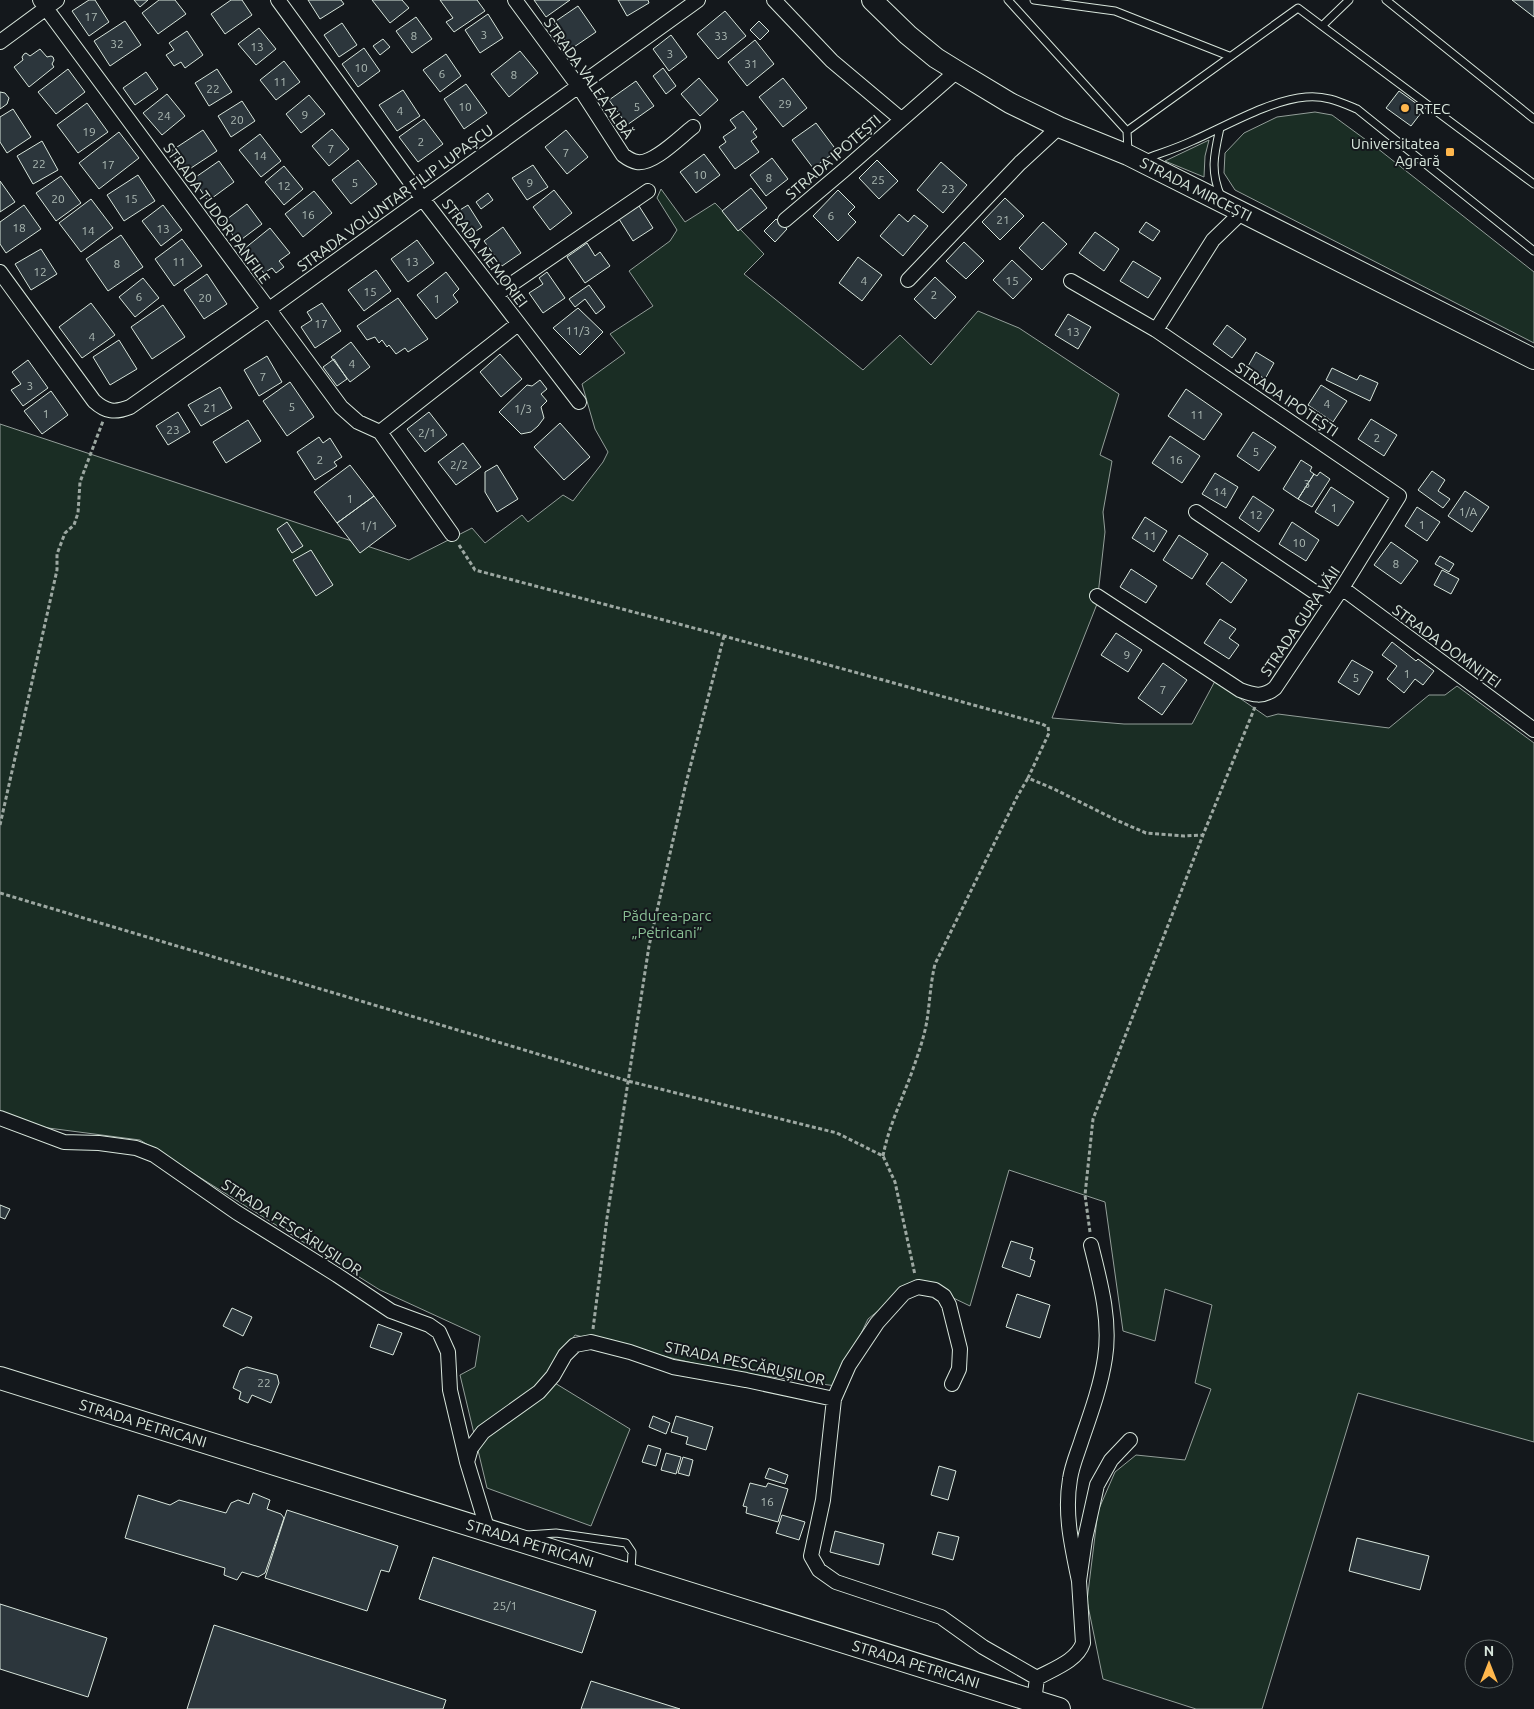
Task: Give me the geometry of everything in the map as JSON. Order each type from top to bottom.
[{"type":"main road","name":"STRADA MIRCEȘTI","points":[[872,0],[908,35],[936,58],[1010,103],[1059,127],[1134,158],[1534,360]]},
{"type":"main road","name":"STRADA PETRICANI","points":[[0,1378],[1059,1709]]},
{"type":"street","name":"STRADA MEMORIEI","points":[[278,0],[422,198],[579,402]]},
{"type":"street","name":"STRADA VALEA ALBĂ","points":[[515,0],[579,87],[623,154],[638,162],[646,161],[655,157],[692,127]]},
{"type":"street","name":"STRADA VOLUNTAR FILIP LUPAȘCU","points":[[107,410],[120,411],[130,407],[268,310],[698,0]]},
{"type":"street","name":"STRADA IPOTEȘTI","points":[[774,0],[832,61],[901,119]]},
{"type":"street","points":[[0,42],[48,3]]},
{"type":"street","name":"STRADA TUDOR PANFILE","points":[[48,3],[268,310],[341,408],[358,422],[380,432],[452,534]]},
{"type":"street","name":"STRADA IPOTEȘTI","points":[[785,220],[957,71]]},
{"type":"street","points":[[908,280],[1020,164],[1059,127]]},
{"type":"street","points":[[497,294],[648,191]]},
{"type":"street","points":[[1156,330],[1213,240],[1242,212]]},
{"type":"street","points":[[0,272],[94,401],[107,410]]},
{"type":"street","name":"STRADA IPOTEȘTI","points":[[1071,281],[1156,330],[1399,496]]},
{"type":"street","points":[[380,432],[518,324]]},
{"type":"street","name":"STRADA GURA VĂII","points":[[1097,596],[1240,690],[1260,695],[1269,693],[1275,688],[1342,588],[1399,496]]},
{"type":"street","points":[[1196,512],[1331,603]]},
{"type":"street","name":"STRADA DOMNIȚEI","points":[[1342,588],[1534,730]]},
{"type":"street","name":"STRADA PESCĂRUȘILOR","points":[[0,1118],[64,1142],[99,1143],[136,1148],[154,1155],[236,1212],[391,1311],[429,1325],[439,1332],[448,1352],[450,1390],[467,1462],[488,1531]]},
{"type":"street","points":[[1034,1701],[1037,1678],[1074,1657],[1080,1651],[1082,1643],[1079,1581],[1069,1531],[1068,1495],[1070,1477],[1099,1385],[1105,1358],[1107,1336],[1104,1298],[1091,1245]]},
{"type":"street","points":[[918,1287],[935,1290],[944,1296],[950,1305],[960,1349],[959,1369],[952,1384]]},
{"type":"street","name":"STRADA PESCĂRUȘILOR","points":[[918,1287],[904,1293],[876,1323],[849,1365],[834,1399],[823,1500],[811,1556],[820,1570],[836,1582],[941,1617],[983,1647],[1037,1678]]},
{"type":"street","points":[[467,1462],[472,1448],[482,1432],[539,1392],[553,1376],[565,1355],[575,1345],[591,1342]]},
{"type":"street","name":"STRADA PESCĂRUȘILOR","points":[[591,1342],[673,1366],[834,1399]]},
{"type":"street","points":[[1079,1581],[1085,1539],[1097,1485],[1111,1460],[1130,1440]]},
{"type":"lane","points":[[1008,0],[1127,131],[1134,158],[1190,142],[1287,100],[1307,96],[1331,98],[1357,109],[1534,251]]},
{"type":"lane","points":[[1034,0],[1115,11],[1229,56]]},
{"type":"lane","points":[[1322,26],[1349,0]]},
{"type":"lane","points":[[1386,0],[1534,119]]},
{"type":"lane","points":[[1127,131],[1298,8],[1533,180]]},
{"type":"lane","points":[[1220,128],[1212,167],[1215,183],[1223,202]]},
{"type":"path","points":[[0,825],[56,570],[57,554],[65,533],[74,524],[78,513],[80,482],[107,410]]},
{"type":"path","points":[[452,534],[475,570],[724,636],[1048,727],[1049,733],[1028,778],[935,964],[929,987],[927,1015],[922,1038],[914,1066],[891,1126],[883,1156]]},
{"type":"path","points":[[591,1342],[607,1218],[649,946],[686,783],[724,636]]},
{"type":"path","points":[[1091,1245],[1085,1195],[1093,1119],[1203,835],[1260,695]]},
{"type":"path","points":[[1028,778],[1146,833],[1184,836],[1203,835]]},
{"type":"path","points":[[0,893],[628,1081],[837,1133],[883,1156],[895,1182],[918,1287]]},
{"type":"green space","points":[[1315,112],[1332,115],[1377,148],[1534,272],[1534,343],[1235,190],[1224,173],[1225,153],[1244,133],[1277,117]]},
{"type":"green space","points":[[1209,140],[1205,156],[1204,177],[1165,161]]},
{"type":"green space","name":"Pădurea-parc „Petricani”","points":[[661,189],[685,222],[715,203],[764,254],[744,274],[863,370],[900,335],[931,365],[978,311],[1019,328],[1119,394],[1100,455],[1112,461],[1103,512],[1105,532],[1097,604],[1052,718],[1124,724],[1192,724],[1215,681],[1267,717],[1278,714],[1389,728],[1429,695],[1445,695],[1457,686],[1534,743],[1534,1442],[1358,1393],[1262,1709],[1196,1709],[1103,1679],[1087,1601],[1098,1511],[1115,1472],[1136,1455],[1185,1460],[1211,1389],[1195,1383],[1212,1305],[1165,1289],[1155,1341],[1123,1331],[1105,1202],[1009,1170],[970,1306],[916,1280],[868,1319],[836,1386],[722,1370],[575,1335],[545,1377],[630,1429],[591,1526],[487,1488],[460,1375],[475,1367],[480,1336],[380,1290],[140,1140],[33,1126],[0,1113],[0,424],[409,560],[472,528],[485,543],[522,515],[528,522],[563,495],[573,501],[603,462],[608,452],[595,429],[582,384],[625,353],[610,334],[653,306],[629,271],[670,241],[677,230],[657,198]]},
{"type":"building","points":[[89,0],[95,0],[109,22],[89,36],[72,11]]},
{"type":"building","points":[[134,0],[148,0],[140,7]]},
{"type":"building","points":[[159,0],[175,0],[186,14],[158,34],[142,13]]},
{"type":"building","points":[[231,0],[242,0],[252,15],[225,34],[211,14]]},
{"type":"building","points":[[308,0],[341,0],[344,4],[320,19]]},
{"type":"building","points":[[372,0],[402,0],[409,8],[390,23]]},
{"type":"building","points":[[440,0],[477,0],[485,11],[454,32],[446,22],[453,18]]},
{"type":"building","points":[[534,0],[570,0],[546,17]]},
{"type":"building","points":[[618,0],[648,0],[649,3],[627,16]]},
{"type":"building","points":[[1512,0],[1534,0],[1534,17]]},
{"type":"building","points":[[578,6],[596,32],[571,49],[553,23]]},
{"type":"building","points":[[725,11],[746,36],[718,59],[697,34]]},
{"type":"building","points":[[488,14],[503,38],[480,53],[465,30]]},
{"type":"building","points":[[416,17],[432,39],[412,53],[396,31]]},
{"type":"building","points":[[125,21],[141,45],[110,66],[94,41]]},
{"type":"building","points":[[759,21],[769,31],[760,40],[750,30]]},
{"type":"building","points":[[342,23],[357,45],[339,57],[324,35]]},
{"type":"building","points":[[259,28],[276,49],[256,65],[238,44]]},
{"type":"building","points":[[187,31],[203,55],[185,68],[181,62],[174,66],[166,55],[174,50],[169,43]]},
{"type":"building","points":[[671,35],[687,57],[669,71],[653,49]]},
{"type":"building","points":[[383,39],[390,47],[380,55],[373,46]]},
{"type":"building","points":[[755,40],[774,64],[747,86],[728,62]]},
{"type":"building","points":[[364,48],[380,71],[358,87],[342,64]]},
{"type":"building","points":[[40,49],[47,57],[53,57],[52,64],[54,67],[29,87],[14,67],[23,60],[24,54],[26,53],[30,56]]},
{"type":"building","points":[[520,51],[538,73],[509,97],[491,74]]},
{"type":"building","points":[[446,54],[461,76],[440,92],[423,70]]},
{"type":"building","points":[[284,61],[300,82],[276,100],[260,80]]},
{"type":"building","points":[[663,68],[676,86],[666,94],[653,76]]},
{"type":"building","points":[[68,69],[85,92],[56,114],[38,92]]},
{"type":"building","points":[[217,69],[232,92],[209,106],[195,83]]},
{"type":"building","points":[[146,72],[158,89],[135,105],[123,88]]},
{"type":"building","points":[[699,78],[718,100],[700,116],[681,94]]},
{"type":"building","points":[[783,78],[807,108],[783,127],[759,97]]},
{"type":"building","points":[[636,81],[654,106],[627,125],[609,100]]},
{"type":"building","points":[[466,84],[487,113],[464,129],[444,99]]},
{"type":"building","points":[[403,90],[420,116],[397,131],[379,105]]},
{"type":"building","name":"RTEC","points":[[1399,91],[1424,109],[1411,126],[1386,108]]},
{"type":"building","points":[[0,92],[5,93],[9,98],[7,104],[0,109]]},
{"type":"building","points":[[167,94],[185,116],[162,135],[143,113]]},
{"type":"building","points":[[309,95],[325,114],[301,133],[286,114]]},
{"type":"building","points":[[242,101],[255,121],[231,137],[218,116]]},
{"type":"building","points":[[87,103],[108,132],[78,153],[57,125]]},
{"type":"building","points":[[13,109],[31,137],[7,153],[0,142],[0,117]]},
{"type":"building","points":[[743,111],[757,129],[753,132],[757,137],[751,141],[759,152],[735,169],[719,147],[726,142],[723,137],[736,128],[730,120]]},
{"type":"building","points":[[424,119],[443,144],[418,162],[399,137]]},
{"type":"building","points":[[816,123],[837,151],[813,168],[792,140]]},
{"type":"building","points":[[332,129],[349,149],[329,166],[312,146]]},
{"type":"building","points":[[203,130],[217,151],[185,172],[171,151]]},
{"type":"building","points":[[566,130],[588,157],[567,174],[545,147]]},
{"type":"building","points":[[119,132],[139,158],[99,189],[79,163]]},
{"type":"building","points":[[260,134],[281,161],[261,177],[239,150]]},
{"type":"building","points":[[42,141],[58,170],[33,184],[17,156]]},
{"type":"building","points":[[704,154],[720,175],[696,193],[680,172]]},
{"type":"building","points":[[772,158],[788,179],[766,196],[750,175]]},
{"type":"building","points":[[358,160],[377,184],[351,204],[332,180]]},
{"type":"building","points":[[877,160],[898,181],[879,199],[859,178]]},
{"type":"building","points":[[219,161],[234,182],[208,201],[193,179]]},
{"type":"building","points":[[941,162],[967,185],[943,213],[917,190]]},
{"type":"building","points":[[533,165],[548,187],[527,200],[512,178]]},
{"type":"building","points":[[284,166],[303,189],[284,205],[265,182]]},
{"type":"building","points":[[138,175],[155,201],[124,221],[107,195]]},
{"type":"building","points":[[61,176],[81,203],[56,221],[36,193]]},
{"type":"building","points":[[0,181],[15,202],[0,212]]},
{"type":"building","points":[[751,188],[767,208],[738,231],[722,211]]},
{"type":"building","points":[[554,190],[572,213],[550,230],[533,207]]},
{"type":"building","points":[[838,190],[855,207],[848,214],[856,222],[838,241],[813,216]]},
{"type":"building","points":[[314,191],[332,213],[303,237],[285,214]]},
{"type":"building","points":[[488,193],[493,200],[481,209],[476,202]]},
{"type":"building","points":[[1005,198],[1024,216],[1000,240],[982,222]]},
{"type":"building","points":[[91,199],[113,228],[81,252],[59,223]]},
{"type":"building","points":[[247,204],[262,224],[238,242],[223,222]]},
{"type":"building","points":[[24,205],[41,229],[6,253],[0,244],[0,222]]},
{"type":"building","points":[[163,205],[182,230],[161,246],[142,221]]},
{"type":"building","points":[[468,205],[482,227],[470,235],[455,213]]},
{"type":"building","points":[[639,206],[653,228],[633,241],[619,219]]},
{"type":"building","points":[[899,214],[908,222],[914,215],[928,226],[903,256],[880,236]]},
{"type":"building","points":[[776,219],[787,229],[775,242],[764,231]]},
{"type":"building","points":[[1043,222],[1067,244],[1042,270],[1019,248]]},
{"type":"building","points":[[1146,222],[1160,231],[1153,241],[1139,232]]},
{"type":"building","points":[[503,227],[521,253],[502,266],[484,241]]},
{"type":"building","points":[[270,228],[290,253],[279,261],[284,267],[276,273],[272,268],[264,273],[244,249]]},
{"type":"building","points":[[1095,232],[1119,249],[1104,271],[1079,253]]},
{"type":"building","points":[[121,235],[143,267],[108,291],[86,259]]},
{"type":"building","points":[[182,239],[202,266],[174,286],[155,259]]},
{"type":"building","points":[[417,240],[434,263],[408,282],[391,259]]},
{"type":"building","points":[[964,242],[984,261],[966,279],[946,261]]},
{"type":"building","points":[[587,243],[595,256],[600,252],[610,266],[585,283],[567,257]]},
{"type":"building","points":[[41,249],[57,274],[31,290],[15,264]]},
{"type":"building","points":[[858,257],[882,275],[862,301],[839,283]]},
{"type":"building","points":[[1012,260],[1032,279],[1013,299],[993,280]]},
{"type":"building","points":[[1133,261],[1161,278],[1148,298],[1120,281]]},
{"type":"building","points":[[376,270],[391,291],[364,311],[348,290]]},
{"type":"building","points":[[446,272],[459,289],[453,295],[458,302],[436,319],[417,295]]},
{"type":"building","points":[[547,272],[565,298],[543,313],[529,293],[543,284],[539,278]]},
{"type":"building","points":[[207,274],[227,304],[204,319],[184,290]]},
{"type":"building","points":[[935,277],[956,297],[935,319],[914,299]]},
{"type":"building","points":[[143,278],[159,298],[135,317],[119,297]]},
{"type":"building","points":[[589,285],[605,307],[596,314],[585,299],[575,307],[569,299]]},
{"type":"building","points":[[398,298],[428,339],[408,352],[405,348],[396,354],[382,340],[379,343],[375,337],[367,340],[357,326]]},
{"type":"building","points":[[91,303],[115,335],[82,358],[59,327]]},
{"type":"building","points":[[322,303],[341,331],[315,348],[301,327],[312,320],[307,312]]},
{"type":"building","points":[[163,305],[185,337],[152,359],[131,327]]},
{"type":"building","points":[[578,308],[603,332],[580,355],[553,328]]},
{"type":"building","points":[[1068,314],[1091,327],[1078,349],[1055,335]]},
{"type":"building","points":[[1227,325],[1246,339],[1232,358],[1213,344]]},
{"type":"building","points":[[119,340],[137,369],[110,385],[93,357]]},
{"type":"building","points":[[351,342],[370,367],[350,382],[331,357]]},
{"type":"building","points":[[1256,352],[1274,363],[1265,379],[1247,368]]},
{"type":"building","points":[[500,354],[522,379],[501,397],[480,372]]},
{"type":"building","points":[[267,356],[282,382],[259,396],[244,370]]},
{"type":"building","points":[[334,359],[347,379],[337,386],[323,367]]},
{"type":"building","points":[[28,360],[48,388],[23,406],[11,390],[21,384],[12,372]]},
{"type":"building","points":[[1332,368],[1357,380],[1360,375],[1378,383],[1370,401],[1326,380]]},
{"type":"building","points":[[540,380],[547,389],[541,394],[547,401],[541,407],[544,418],[531,432],[521,434],[499,412],[527,385],[532,386]]},
{"type":"building","points":[[290,382],[314,417],[287,436],[263,401]]},
{"type":"building","points":[[1321,385],[1347,401],[1333,422],[1308,405]]},
{"type":"building","points":[[220,387],[232,408],[201,426],[188,405]]},
{"type":"building","points":[[1186,389],[1222,414],[1204,440],[1168,416]]},
{"type":"building","points":[[51,391],[68,415],[42,434],[24,411]]},
{"type":"building","points":[[178,412],[190,432],[168,445],[156,426]]},
{"type":"building","points":[[429,412],[447,435],[425,452],[407,429]]},
{"type":"building","points":[[1371,419],[1397,435],[1384,456],[1358,439]]},
{"type":"building","points":[[248,420],[261,441],[226,463],[213,442]]},
{"type":"building","points":[[560,423],[590,457],[564,480],[534,447]]},
{"type":"building","points":[[1253,432],[1276,447],[1259,471],[1237,456]]},
{"type":"building","points":[[1170,436],[1200,456],[1182,483],[1152,463]]},
{"type":"building","points":[[319,437],[323,443],[330,438],[342,457],[334,462],[337,466],[315,480],[297,452]]},
{"type":"building","points":[[463,443],[481,467],[456,485],[438,462]]},
{"type":"building","points":[[1301,460],[1312,467],[1310,471],[1314,474],[1298,499],[1283,489]]},
{"type":"building","points":[[350,465],[374,496],[337,523],[314,492]]},
{"type":"building","points":[[497,465],[518,499],[497,512],[485,492],[485,472]]},
{"type":"building","points":[[1432,471],[1445,480],[1438,491],[1450,499],[1443,508],[1418,490]]},
{"type":"building","points":[[1320,472],[1330,479],[1312,507],[1298,499],[1314,474],[1317,476]]},
{"type":"building","points":[[1215,473],[1238,487],[1226,508],[1202,494]]},
{"type":"building","points":[[1331,487],[1354,502],[1338,526],[1315,512]]},
{"type":"building","points":[[1465,491],[1489,507],[1472,532],[1448,516]]},
{"type":"building","points":[[374,496],[396,526],[360,553],[337,523]]},
{"type":"building","points":[[1253,496],[1274,510],[1259,532],[1239,518]]},
{"type":"building","points":[[1417,507],[1440,522],[1427,541],[1405,526]]},
{"type":"building","points":[[1145,517],[1167,531],[1154,552],[1132,538]]},
{"type":"building","points":[[287,522],[303,546],[292,553],[277,529]]},
{"type":"building","points":[[1292,522],[1319,540],[1306,561],[1279,544]]},
{"type":"building","points":[[1179,535],[1208,554],[1192,579],[1163,560]]},
{"type":"building","points":[[1391,542],[1418,561],[1401,584],[1374,565]]},
{"type":"building","points":[[311,550],[333,585],[316,596],[293,560]]},
{"type":"building","points":[[1440,556],[1454,564],[1449,572],[1435,564]]},
{"type":"building","points":[[1222,562],[1247,580],[1231,603],[1206,584]]},
{"type":"building","points":[[1131,569],[1157,586],[1146,603],[1120,587]]},
{"type":"building","points":[[1442,570],[1459,579],[1451,594],[1434,585]]},
{"type":"building","points":[[1220,619],[1236,629],[1229,638],[1239,645],[1229,659],[1204,643]]},
{"type":"building","points":[[1116,633],[1142,650],[1128,672],[1101,655]]},
{"type":"building","points":[[1392,642],[1416,661],[1418,659],[1434,671],[1423,685],[1415,679],[1404,693],[1387,679],[1397,666],[1382,655]]},
{"type":"building","points":[[1352,660],[1373,672],[1359,695],[1338,682]]},
{"type":"building","points":[[1163,663],[1187,680],[1162,715],[1138,698]]},
{"type":"building","points":[[0,1205],[10,1209],[5,1219],[0,1217]]},
{"type":"building","points":[[1011,1241],[1033,1248],[1030,1259],[1035,1261],[1030,1277],[1002,1267]]},
{"type":"building","points":[[1017,1294],[1050,1305],[1040,1338],[1006,1327]]},
{"type":"building","points":[[232,1308],[252,1317],[243,1336],[223,1326]]},
{"type":"building","points":[[378,1324],[402,1333],[393,1355],[370,1347]]},
{"type":"building","points":[[247,1367],[277,1375],[279,1383],[271,1403],[252,1395],[248,1403],[239,1399],[241,1392],[233,1388],[240,1370]]},
{"type":"building","points":[[653,1416],[670,1423],[666,1434],[649,1427]]},
{"type":"building","points":[[676,1416],[713,1427],[706,1450],[686,1444],[688,1437],[671,1432]]},
{"type":"building","points":[[648,1445],[661,1449],[656,1466],[642,1462]]},
{"type":"building","points":[[666,1453],[681,1457],[676,1474],[661,1470]]},
{"type":"building","points":[[683,1457],[693,1460],[689,1476],[678,1473]]},
{"type":"building","points":[[939,1466],[956,1471],[948,1500],[931,1495]]},
{"type":"building","points":[[769,1468],[788,1475],[785,1484],[765,1478]]},
{"type":"building","points":[[750,1483],[766,1487],[768,1483],[788,1489],[778,1522],[746,1513],[747,1507],[743,1506]]},
{"type":"building","points":[[253,1493],[270,1500],[267,1509],[281,1514],[284,1518],[265,1573],[258,1577],[242,1572],[237,1580],[224,1575],[225,1568],[125,1538],[138,1495],[170,1505],[179,1500],[226,1513],[231,1503],[238,1500],[249,1504]]},
{"type":"building","points":[[287,1510],[398,1546],[389,1572],[381,1570],[367,1611],[265,1578]]},
{"type":"building","points":[[782,1515],[805,1522],[799,1540],[776,1533]]},
{"type":"building","points":[[835,1531],[884,1544],[879,1565],[830,1552]]},
{"type":"building","points":[[938,1532],[959,1537],[953,1560],[932,1554]]},
{"type":"building","points":[[1357,1538],[1429,1556],[1420,1590],[1349,1571]]},
{"type":"building","points":[[433,1557],[596,1611],[582,1653],[419,1599]]},
{"type":"building","points":[[0,1604],[107,1638],[88,1697],[0,1669]]},
{"type":"building","points":[[214,1625],[446,1700],[443,1709],[187,1709]]},
{"type":"building","points":[[591,1681],[680,1709],[581,1709]]},
{"type":"place","name":"RTEC","points":[[1405,108]]},
{"type":"place","name":"Universitatea Agrară","points":[[1450,152]]}]
